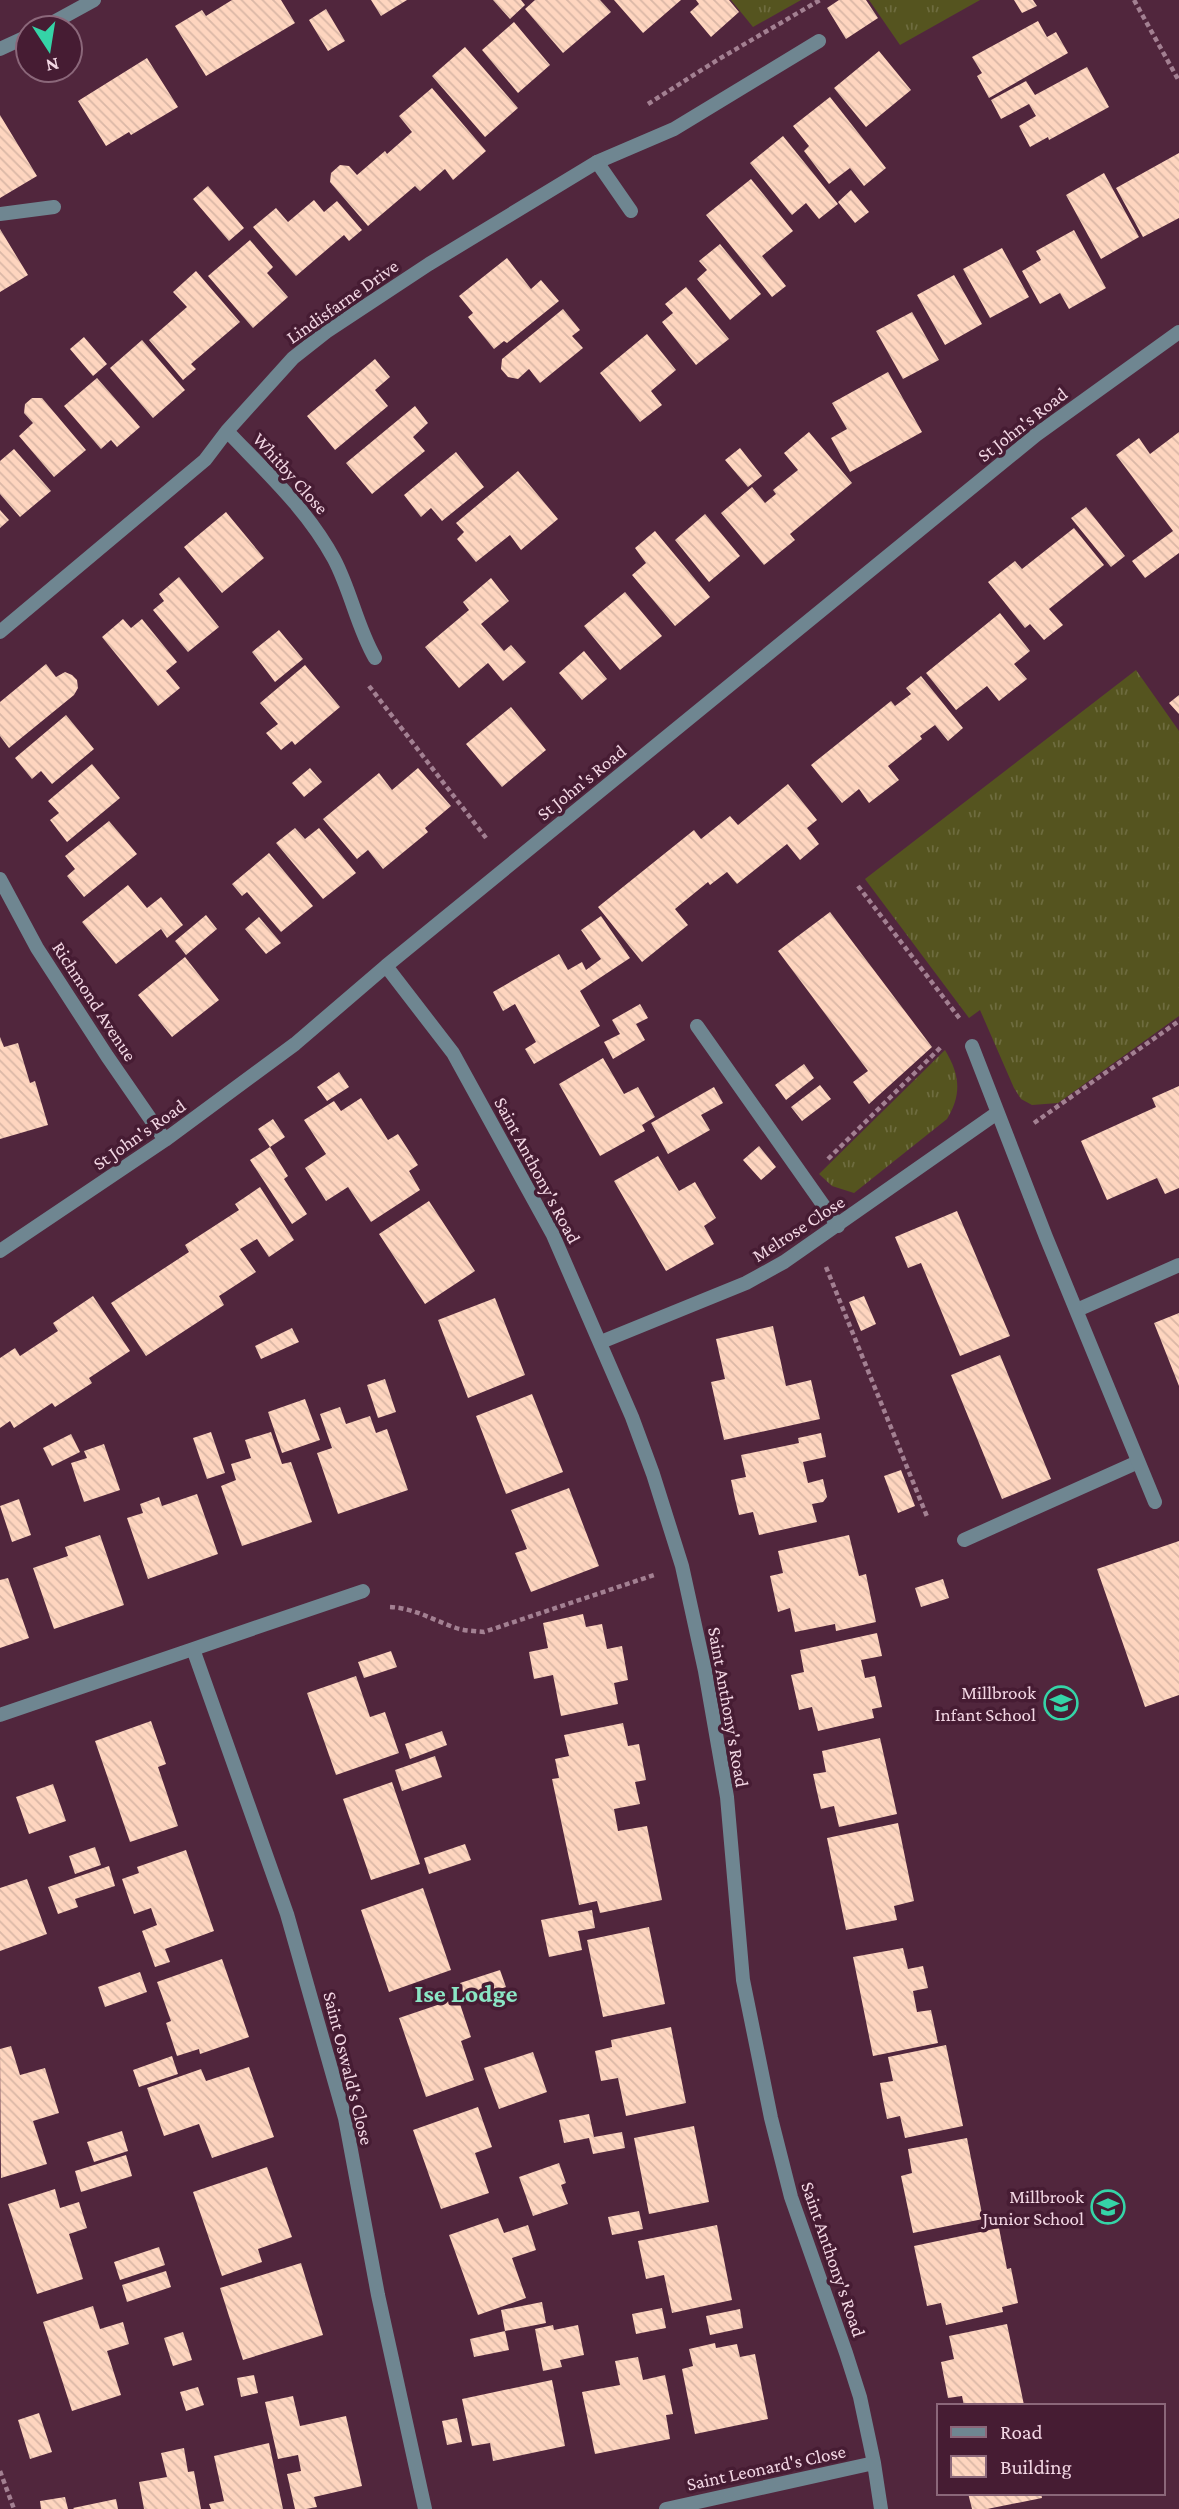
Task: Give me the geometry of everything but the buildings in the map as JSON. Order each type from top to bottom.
[{"type":"street","points":[[68,14],[94,0]]},
{"type":"street","name":"Lindisfarne Drive","points":[[0,632],[205,460],[227,431],[293,358],[327,332],[429,264],[597,162],[674,129],[819,41]]},
{"type":"street","points":[[597,162],[631,211]]},
{"type":"street","points":[[0,215],[54,207]]},
{"type":"street","name":"St John's Road","points":[[0,1251],[165,1140],[295,1044],[386,966],[1036,435],[1179,332]]},
{"type":"street","name":"Whitby Close","points":[[227,431],[296,504],[317,531],[349,592],[364,640],[375,658]]},
{"type":"street","name":"Richmond Avenue","points":[[0,879],[44,959],[165,1140]]},
{"type":"street","name":"Saint Anthony's Road","points":[[386,966],[453,1053],[553,1235],[632,1417],[682,1566],[705,1671],[726,1797],[743,1980],[766,2093],[791,2197],[860,2397],[881,2509]]},
{"type":"street","points":[[697,1026],[838,1226]]},
{"type":"street","points":[[972,1046],[1155,1502]]},
{"type":"street","name":"Melrose Close","points":[[601,1342],[746,1283],[815,1242],[997,1113]]},
{"type":"street","points":[[1077,1310],[1179,1265]]},
{"type":"street","points":[[964,1539],[1138,1462]]},
{"type":"street","points":[[0,1716],[363,1591]]},
{"type":"street","name":"Saint Oswald's Close","points":[[193,1649],[287,1914],[345,2118],[378,2295],[425,2509]]},
{"type":"street","name":"Saint Leonard's Close","points":[[666,2509],[874,2463]]},
{"type":"path","points":[[641,109],[719,59],[820,0]]},
{"type":"path","points":[[1134,0],[1179,81]]},
{"type":"path","points":[[364,680],[486,838]]},
{"type":"path","points":[[858,886],[966,1027]]},
{"type":"path","points":[[1008,1141],[1179,1021]]},
{"type":"path","points":[[806,1180],[930,1056],[948,1042]]},
{"type":"path","points":[[815,1242],[928,1519]]},
{"type":"path","points":[[363,1591],[370,1612],[384,1607],[404,1608],[459,1629],[484,1632],[682,1566]]},
{"type":"path","points":[[0,2471],[14,2509]]},
{"type":"green space","points":[[731,0],[801,0],[753,27]]},
{"type":"green space","points":[[869,0],[980,0],[900,45]]},
{"type":"green space","points":[[1136,670],[1179,731],[1179,1016],[1058,1103],[1032,1105],[1021,1099],[1014,1088],[980,1010],[969,1018],[865,879]]},
{"type":"green space","points":[[945,1050],[954,1068],[957,1084],[955,1101],[947,1119],[854,1193],[832,1186],[819,1174]]},
{"type":"place","name":"Millbrook Infant School","points":[[1061,1703]]},
{"type":"place","name":"Millbrook Junior School","points":[[1108,2207]]},
{"type":"district","name":"Ise Lodge","points":[[466,1993]]}]
